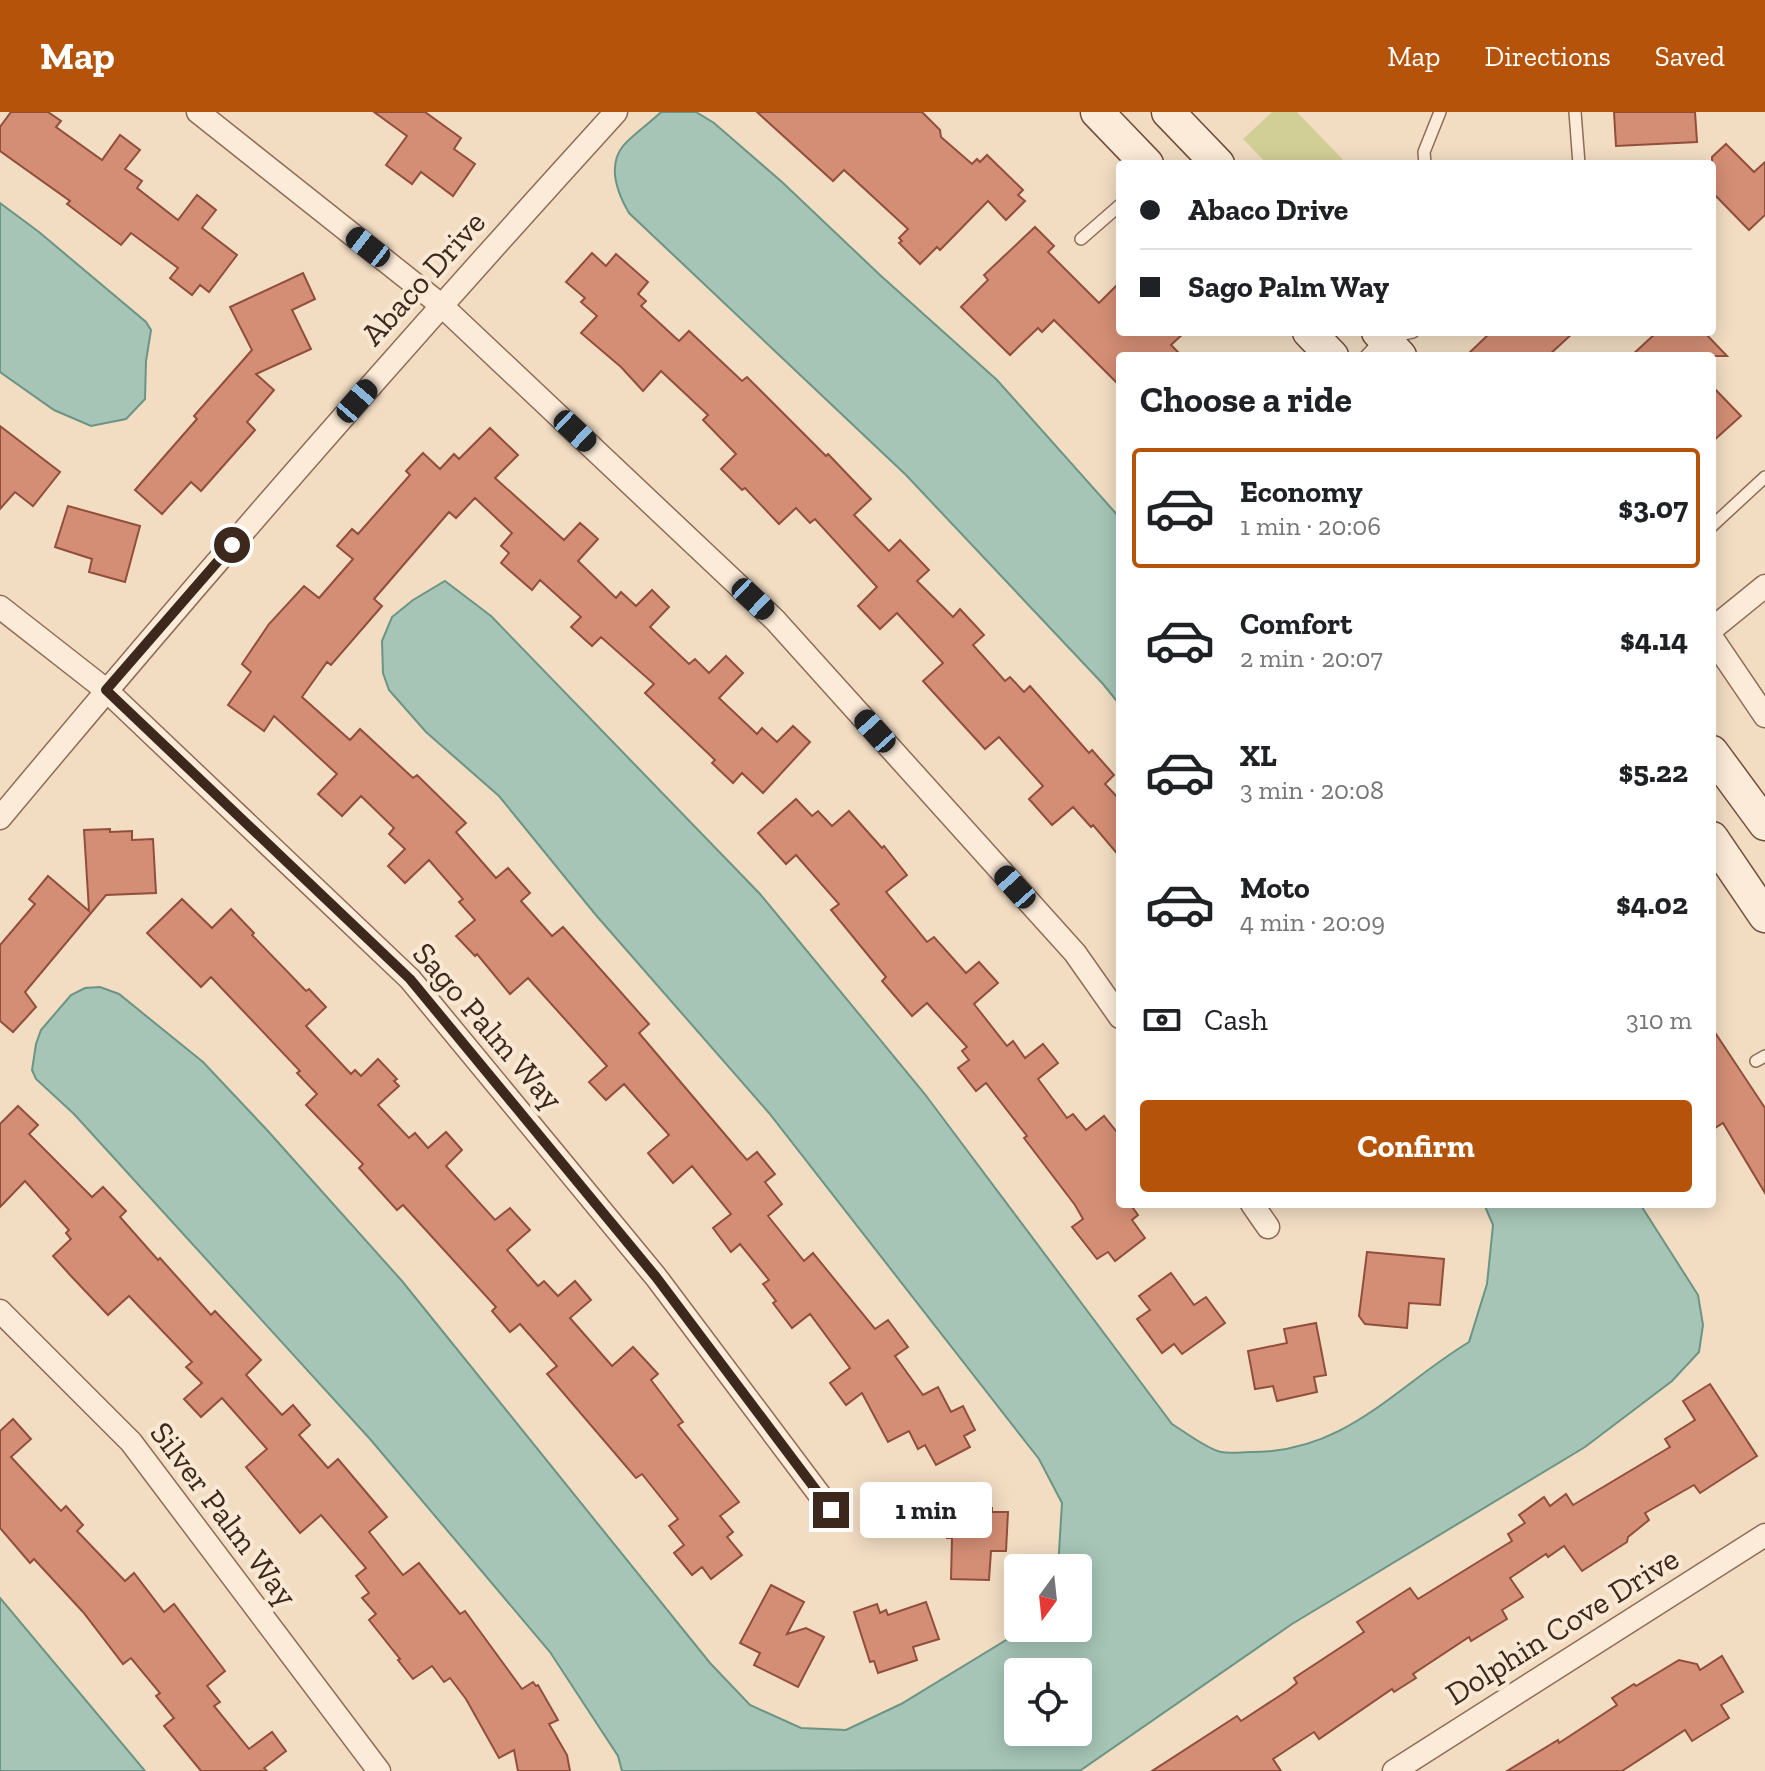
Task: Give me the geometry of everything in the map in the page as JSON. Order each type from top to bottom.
[{"type":"main road","points":[[1097,112],[1143,160]]},
{"type":"main road","points":[[1168,112],[1214,160]]},
{"type":"main road","points":[[1313,336],[1328,352]]},
{"type":"main road","points":[[1716,757],[1765,824]]},
{"type":"main road","points":[[1716,844],[1765,916]]},
{"type":"street","points":[[198,112],[441,305],[775,620],[1075,953],[1116,1011]]},
{"type":"street","name":"Abaco Drive","points":[[0,818],[106,690],[441,305],[616,112]]},
{"type":"street","points":[[1716,626],[1765,586]]},
{"type":"street","name":"Sago Palm Way","points":[[0,607],[106,690],[410,979],[656,1277],[831,1510]]},
{"type":"street","points":[[1716,644],[1765,716]]},
{"type":"street","points":[[1255,1208],[1268,1227]]},
{"type":"street","name":"Silver Palm Way","points":[[0,1311],[131,1442],[379,1771]]},
{"type":"street","name":"Dolphin Cove Drive","points":[[1394,1771],[1765,1535]]},
{"type":"lane","points":[[1425,160],[1424,152],[1440,112]]},
{"type":"lane","points":[[1575,112],[1579,160]]},
{"type":"lane","points":[[1081,239],[1116,208]]},
{"type":"lane","points":[[1716,522],[1765,477]]},
{"type":"shaded area","points":[[661,112],[696,112],[714,123],[997,380],[1116,514],[1116,700],[906,475],[629,213],[621,197],[615,171],[618,154]]},
{"type":"shaded area","points":[[1272,112],[1297,112],[1343,160],[1263,160],[1243,139]]},
{"type":"shaded area","points":[[0,203],[39,232],[146,322],[151,330],[145,399],[126,419],[91,426],[54,410],[0,372]]},
{"type":"shaded area","points":[[445,581],[491,616],[760,894],[924,1093],[1172,1424],[1203,1444],[1232,1453],[1285,1449],[1315,1441],[1368,1414],[1469,1342],[1487,1284],[1493,1225],[1486,1208],[1643,1208],[1698,1295],[1703,1325],[1699,1352],[1672,1381],[1585,1447],[1292,1624],[1081,1770],[622,1771],[618,1756],[550,1652],[370,1439],[74,1114],[36,1079],[32,1070],[41,1030],[71,995],[85,988],[100,987],[119,994],[203,1062],[402,1281],[710,1663],[750,1705],[801,1728],[846,1730],[901,1704],[1004,1641],[1092,1642],[1092,1554],[1059,1554],[1062,1503],[1039,1459],[769,1113],[595,914],[499,796],[426,732],[389,690],[383,673],[382,641],[392,617]]},
{"type":"shaded area","points":[[0,1598],[145,1771],[0,1771]]},
{"type":"building","points":[[11,112],[48,112],[61,121],[56,127],[102,160],[120,135],[140,150],[125,169],[142,181],[137,188],[178,220],[197,195],[216,210],[202,228],[237,255],[209,292],[200,285],[192,295],[170,278],[178,268],[131,233],[121,245],[67,204],[70,201],[0,151],[0,127]]},
{"type":"building","points":[[374,112],[425,112],[461,138],[454,149],[475,164],[453,196],[421,172],[412,184],[386,165],[407,136]]},
{"type":"building","points":[[757,112],[922,112],[940,130],[941,137],[972,164],[977,159],[980,162],[987,155],[1023,190],[1018,195],[1025,201],[1006,220],[988,201],[940,250],[937,247],[920,264],[899,243],[902,241],[899,238],[908,229],[844,170],[833,181]]},
{"type":"building","points":[[1614,112],[1695,112],[1697,142],[1616,146]]},
{"type":"building","points":[[1726,144],[1754,172],[1765,162],[1765,215],[1749,230],[1716,196],[1716,160],[1712,157]]},
{"type":"building","points":[[1035,227],[1054,246],[1048,252],[1099,303],[1116,286],[1116,336],[1181,336],[1171,345],[1178,352],[1116,352],[1116,382],[1054,320],[1042,332],[1038,328],[1010,355],[961,307],[988,280],[984,275]]},
{"type":"building","points":[[592,253],[606,266],[616,254],[648,282],[638,294],[646,301],[641,306],[679,341],[689,331],[742,381],[747,377],[826,456],[828,454],[871,499],[854,515],[889,551],[900,540],[929,570],[917,581],[953,617],[960,609],[984,635],[973,645],[1005,681],[1010,677],[1024,692],[1030,686],[1089,753],[1092,750],[1114,775],[1105,784],[1116,796],[1116,852],[1073,807],[1052,825],[1029,799],[1043,786],[999,737],[985,749],[923,681],[943,663],[897,613],[880,629],[858,606],[877,587],[815,519],[810,523],[796,508],[779,524],[745,488],[742,490],[721,469],[736,454],[703,420],[708,415],[661,371],[643,391],[621,367],[581,333],[597,316],[581,302],[585,298],[566,282]]},
{"type":"building","points":[[303,273],[315,299],[292,310],[311,349],[256,374],[274,390],[247,422],[255,430],[201,491],[191,482],[162,514],[135,490],[252,350],[230,307]]},
{"type":"building","points":[[1487,336],[1570,336],[1552,352],[1470,352]]},
{"type":"building","points":[[1653,336],[1708,336],[1727,356],[1716,356],[1716,352],[1635,352]]},
{"type":"building","points":[[1716,390],[1741,416],[1716,438]]},
{"type":"building","points":[[0,426],[60,472],[33,506],[15,492],[0,509]]},
{"type":"building","points":[[490,428],[518,455],[495,478],[564,540],[580,523],[598,539],[578,561],[616,598],[621,592],[636,606],[652,590],[669,607],[650,627],[689,664],[695,659],[709,673],[726,656],[743,673],[719,698],[757,734],[762,728],[777,742],[793,726],[810,742],[763,793],[742,773],[733,783],[712,763],[715,760],[645,693],[654,684],[601,637],[592,646],[571,627],[581,617],[540,580],[532,590],[501,563],[509,553],[501,546],[512,533],[475,498],[456,518],[449,512],[374,599],[382,606],[331,665],[327,662],[302,697],[350,740],[360,729],[413,778],[417,775],[466,823],[456,832],[496,878],[508,868],[530,893],[521,901],[552,936],[563,927],[649,1024],[639,1033],[739,1151],[747,1160],[757,1152],[775,1174],[765,1182],[782,1204],[768,1216],[804,1261],[813,1253],[875,1329],[888,1320],[908,1347],[895,1356],[923,1395],[938,1387],[951,1412],[963,1406],[975,1430],[964,1436],[970,1447],[936,1465],[925,1445],[918,1449],[909,1431],[888,1442],[862,1393],[846,1405],[830,1383],[850,1368],[810,1314],[792,1328],[763,1284],[769,1280],[740,1244],[731,1252],[713,1228],[731,1214],[692,1166],[673,1183],[648,1153],[669,1135],[624,1084],[606,1100],[589,1082],[607,1066],[528,978],[510,994],[477,954],[475,956],[456,936],[475,920],[459,902],[463,899],[429,860],[405,883],[388,866],[405,849],[389,834],[394,828],[361,796],[342,816],[318,794],[337,774],[274,716],[264,731],[228,705],[251,672],[242,664],[269,624],[304,586],[319,598],[353,559],[337,546],[352,529],[358,534],[410,475],[406,471],[423,453],[440,469],[454,454],[459,459]]},
{"type":"building","points":[[68,506],[140,526],[125,582],[89,572],[92,559],[55,547]]},
{"type":"building","points":[[796,799],[812,816],[818,811],[832,826],[849,811],[882,848],[884,846],[907,875],[886,892],[927,942],[934,937],[966,973],[979,962],[998,983],[974,1004],[1007,1046],[1013,1041],[1025,1058],[1043,1044],[1058,1063],[1038,1079],[1067,1118],[1073,1114],[1086,1130],[1104,1116],[1116,1131],[1116,1208],[1133,1208],[1138,1215],[1132,1220],[1145,1238],[1115,1261],[1108,1252],[1097,1259],[1072,1227],[1083,1219],[1024,1138],[1027,1136],[986,1083],[976,1091],[958,1068],[969,1060],[962,1051],[967,1047],[927,1003],[912,1016],[882,981],[886,977],[831,910],[839,904],[796,855],[786,864],[758,833]]},
{"type":"building","points":[[110,829],[110,832],[132,831],[132,840],[153,839],[156,893],[106,895],[25,992],[36,1007],[13,1032],[0,1021],[0,945],[35,904],[29,899],[48,876],[89,911],[84,830]]},
{"type":"building","points":[[182,899],[212,928],[231,909],[306,991],[309,989],[326,1007],[306,1026],[351,1074],[355,1070],[361,1076],[378,1059],[397,1079],[394,1081],[399,1086],[378,1105],[409,1138],[415,1133],[428,1148],[446,1132],[462,1150],[446,1166],[495,1220],[510,1208],[530,1230],[507,1250],[538,1286],[544,1281],[558,1296],[575,1281],[591,1300],[570,1318],[612,1366],[633,1347],[658,1374],[651,1380],[683,1422],[678,1425],[739,1502],[720,1516],[733,1532],[727,1537],[742,1555],[711,1579],[702,1567],[692,1575],[674,1553],[684,1545],[669,1526],[678,1519],[642,1474],[636,1478],[547,1374],[557,1366],[520,1324],[510,1332],[492,1311],[496,1307],[403,1205],[397,1210],[359,1168],[363,1164],[306,1105],[317,1094],[297,1073],[300,1071],[211,977],[201,987],[147,933]]},
{"type":"building","points":[[1716,1034],[1765,1108],[1765,1193],[1723,1123],[1716,1127]]},
{"type":"building","points":[[18,1106],[38,1125],[29,1134],[92,1197],[103,1187],[126,1211],[120,1217],[158,1260],[160,1258],[211,1315],[215,1311],[261,1360],[246,1375],[282,1415],[293,1405],[310,1425],[299,1435],[328,1468],[338,1459],[387,1517],[369,1532],[403,1575],[419,1563],[460,1614],[465,1611],[522,1689],[533,1682],[538,1685],[558,1720],[549,1724],[567,1755],[570,1771],[518,1771],[514,1750],[499,1758],[466,1699],[450,1678],[444,1682],[432,1666],[413,1679],[369,1620],[376,1614],[362,1598],[369,1593],[356,1576],[366,1568],[321,1515],[300,1533],[246,1467],[267,1449],[222,1398],[201,1417],[184,1399],[202,1383],[186,1367],[192,1362],[129,1296],[108,1315],[71,1276],[53,1256],[71,1239],[66,1233],[69,1230],[25,1181],[0,1207],[0,1124]]},
{"type":"building","points":[[1367,1252],[1444,1259],[1440,1305],[1409,1303],[1407,1328],[1365,1324],[1359,1316]]},
{"type":"building","points":[[1171,1273],[1194,1305],[1206,1297],[1225,1323],[1182,1354],[1174,1344],[1162,1353],[1137,1319],[1150,1310],[1139,1296]]},
{"type":"building","points":[[1316,1323],[1326,1375],[1314,1377],[1317,1392],[1277,1401],[1273,1386],[1255,1389],[1248,1351],[1287,1343],[1284,1329]]},
{"type":"building","points":[[1710,1384],[1757,1456],[1700,1493],[1694,1485],[1645,1513],[1649,1520],[1628,1537],[1627,1542],[1582,1571],[1564,1546],[1548,1557],[1546,1554],[1510,1578],[1523,1597],[1502,1610],[1507,1619],[1471,1641],[1469,1637],[1413,1674],[1416,1678],[1394,1692],[1392,1689],[1319,1739],[1314,1732],[1273,1759],[1281,1771],[1152,1771],[1237,1716],[1241,1721],[1287,1691],[1297,1683],[1294,1678],[1364,1632],[1357,1622],[1410,1588],[1418,1599],[1512,1541],[1508,1534],[1525,1523],[1519,1515],[1544,1497],[1550,1506],[1566,1494],[1573,1505],[1670,1447],[1665,1439],[1695,1420],[1683,1401]]},
{"type":"building","points":[[13,1419],[31,1439],[11,1457],[61,1511],[66,1506],[83,1525],[77,1531],[125,1581],[134,1573],[164,1612],[174,1604],[225,1671],[207,1686],[220,1702],[214,1706],[249,1749],[272,1732],[286,1751],[264,1768],[267,1771],[201,1771],[164,1726],[174,1718],[156,1696],[160,1693],[131,1658],[123,1664],[83,1612],[34,1559],[30,1563],[0,1528],[0,1431]]},
{"type":"building","points":[[939,1506],[992,1508],[992,1512],[1008,1512],[1006,1551],[991,1551],[989,1580],[951,1579],[952,1538],[947,1538],[947,1531],[938,1531]]},
{"type":"building","points":[[771,1585],[804,1602],[787,1634],[806,1628],[824,1637],[798,1687],[754,1665],[760,1653],[740,1643]]},
{"type":"building","points":[[926,1602],[939,1639],[913,1647],[917,1660],[878,1673],[874,1661],[870,1662],[854,1612],[877,1604],[880,1613],[886,1610],[888,1615]]},
{"type":"building","points":[[1722,1656],[1743,1692],[1721,1705],[1729,1718],[1692,1741],[1685,1730],[1622,1771],[1507,1771],[1558,1740],[1559,1743],[1617,1705],[1612,1698],[1634,1684],[1636,1686],[1679,1660],[1697,1664],[1700,1670]]},
{"type":"route","points":[[232,545],[106,690],[410,979],[656,1277],[831,1510]]}]
